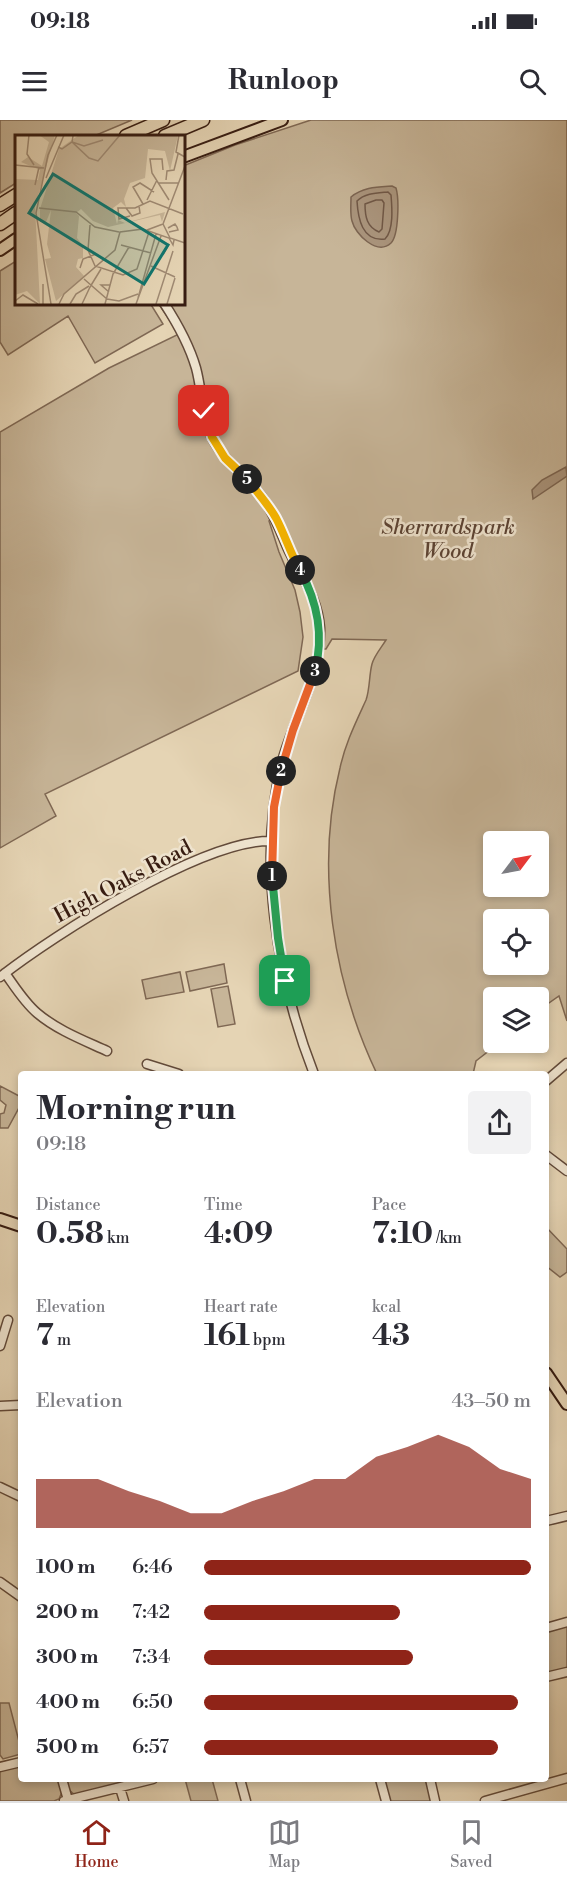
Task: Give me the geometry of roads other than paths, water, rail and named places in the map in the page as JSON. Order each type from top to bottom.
[{"type":"highway","points":[[128,135],[163,120]]},
{"type":"highway","points":[[167,135],[203,120]]},
{"type":"highway","points":[[0,205],[15,196]]},
{"type":"highway","points":[[0,224],[15,214]]},
{"type":"main road","points":[[184,157],[282,120]]},
{"type":"main road","points":[[0,250],[15,240]]},
{"type":"main road","points":[[0,1219],[18,1225]]},
{"type":"main road","points":[[549,1377],[567,1404]]},
{"type":"street","points":[[165,304],[187,342],[196,368],[212,437],[225,458],[263,498],[276,519],[317,608],[320,643],[313,678],[284,758],[274,807],[272,842],[272,888],[278,938],[293,1013],[313,1071]]},
{"type":"street","name":"High Oaks Road","points":[[2,975],[77,924],[148,884],[219,852],[243,844],[272,842]]},
{"type":"street","points":[[2,975],[45,1019],[107,1051]]},
{"type":"street","points":[[549,1078],[567,1063]]},
{"type":"street","points":[[147,1064],[169,1071]]},
{"type":"street","points":[[549,1157],[567,1171]]},
{"type":"street","points":[[0,1346],[8,1320]]},
{"type":"street","points":[[0,1406],[18,1405]]},
{"type":"street","points":[[0,1487],[18,1496]]},
{"type":"street","points":[[549,1520],[567,1516]]},
{"type":"street","points":[[0,1582],[18,1595]]},
{"type":"street","points":[[549,1627],[567,1622]]},
{"type":"street","points":[[549,1676],[567,1672]]},
{"type":"street","points":[[0,1765],[18,1762]]},
{"type":"street","points":[[485,1801],[513,1798],[524,1789],[567,1778]]},
{"type":"street","points":[[63,1782],[66,1801],[142,1782]]},
{"type":"street","points":[[241,1782],[246,1801]]},
{"type":"street","points":[[381,1782],[386,1801]]},
{"type":"street","points":[[431,1782],[435,1801]]},
{"type":"street","points":[[120,1788],[124,1801]]},
{"type":"water","points":[[392,186],[396,188],[398,200],[396,232],[391,243],[379,247],[367,242],[357,232],[352,221],[351,197],[365,189]]},
{"type":"water","points":[[566,467],[567,476],[533,499],[532,490],[542,480]]},
{"type":"park label","name":"Sherrardspark Wood","points":[[448,540]]}]
